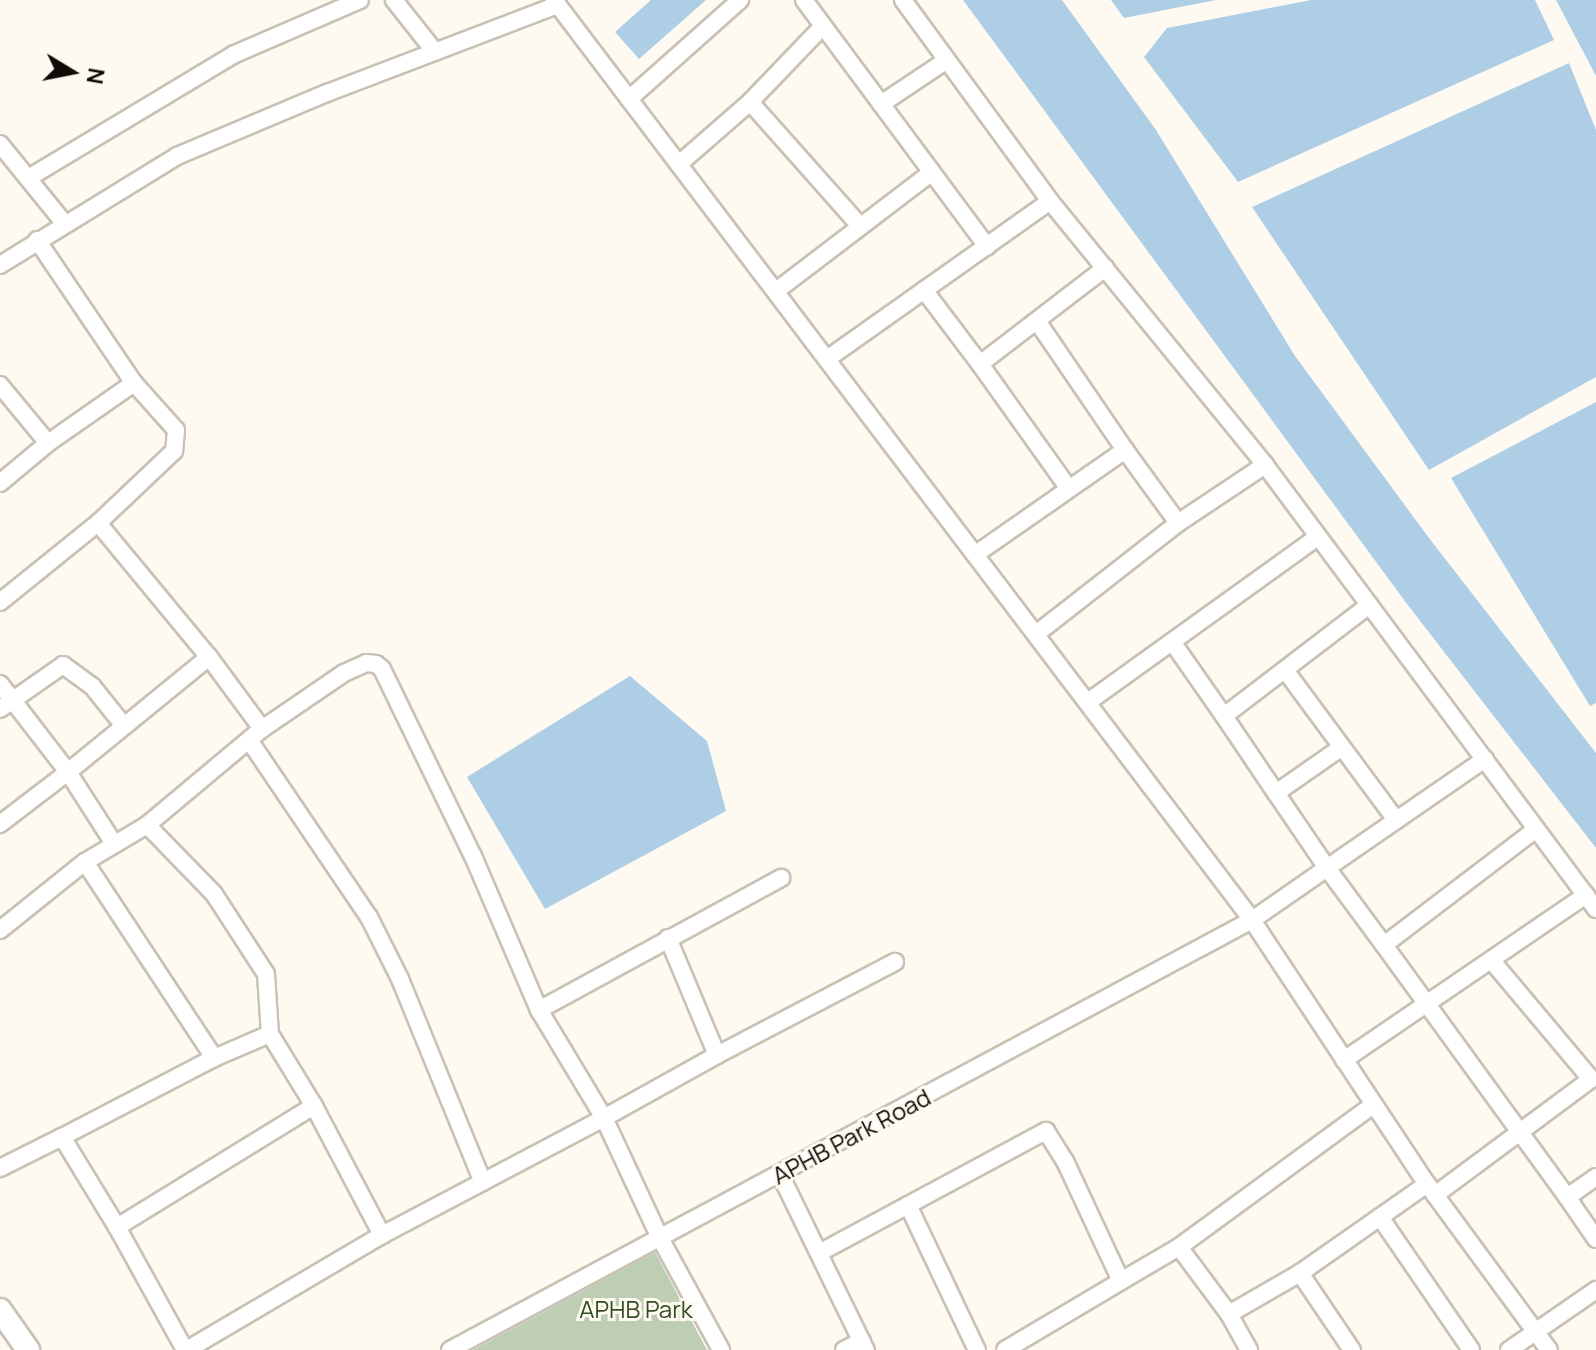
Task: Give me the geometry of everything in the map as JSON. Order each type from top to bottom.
[{"type":"main road","points":[[0,1310],[28,1350]]},
{"type":"street","points":[[30,177],[235,54],[360,0]]},
{"type":"street","points":[[394,0],[435,52]]},
{"type":"street","points":[[629,99],[740,0]]},
{"type":"street","points":[[804,0],[987,246]]},
{"type":"street","points":[[903,0],[1050,201],[1265,465],[1591,902],[1491,960],[1344,1060]]},
{"type":"street","points":[[0,265],[177,156],[556,3],[1252,920],[1431,1190],[1549,1350]]},
{"type":"street","points":[[679,164],[750,102],[823,26]]},
{"type":"street","points":[[881,104],[947,60]]},
{"type":"street","points":[[750,102],[860,226]]},
{"type":"street","points":[[0,144],[30,177],[65,224]]},
{"type":"street","points":[[776,291],[932,172]]},
{"type":"street","points":[[827,359],[1050,201]]},
{"type":"street","points":[[0,602],[98,523],[174,451],[177,440],[176,430],[134,383],[37,240]]},
{"type":"street","points":[[980,364],[1105,268]]},
{"type":"street","points":[[924,290],[1069,489]]},
{"type":"street","points":[[1037,321],[1178,523]]},
{"type":"street","points":[[0,483],[48,443],[134,383]]},
{"type":"street","points":[[0,385],[48,443]]},
{"type":"street","points":[[976,554],[1125,450]]},
{"type":"street","points":[[1036,634],[1178,523],[1265,465]]},
{"type":"street","points":[[98,523],[209,657],[369,917],[400,979],[483,1182]]},
{"type":"street","points":[[1088,702],[1318,537]]},
{"type":"street","points":[[1224,716],[1369,605]]},
{"type":"street","points":[[1173,643],[1327,868],[1522,1132],[1596,1239]]},
{"type":"street","points":[[0,824],[209,657]]},
{"type":"street","points":[[0,930],[85,862],[113,842],[147,825],[256,734],[344,673],[366,663],[376,664],[382,669],[473,856],[539,1010],[604,1118],[660,1238],[721,1350]]},
{"type":"street","points":[[6,704],[63,665],[92,686],[124,726]]},
{"type":"street","points":[[1285,670],[1396,820]]},
{"type":"street","points":[[0,684],[6,704],[68,772],[113,842]]},
{"type":"street","points":[[1276,793],[1342,747]]},
{"type":"street","name":"APHB Park Road","points":[[450,1350],[1252,920],[1485,759]]},
{"type":"street","points":[[147,825],[214,894],[266,974],[270,1034],[314,1106],[382,1235]]},
{"type":"street","points":[[1384,945],[1536,829]]},
{"type":"street","points":[[85,862],[214,1058]]},
{"type":"street","points":[[539,1010],[781,878]]},
{"type":"street","points":[[668,938],[717,1055]]},
{"type":"street","points":[[1229,1314],[1300,1273],[1380,1217],[1431,1190],[1594,1082],[1491,960]]},
{"type":"street","points":[[62,1137],[186,1350],[382,1235],[895,962]]},
{"type":"street","points":[[0,1168],[214,1058],[270,1034]]},
{"type":"street","points":[[1005,1350],[1179,1247],[1373,1105]]},
{"type":"street","points":[[117,1227],[314,1106]]},
{"type":"street","points":[[819,1253],[1046,1131],[1065,1161],[1121,1281]]},
{"type":"street","points":[[780,1174],[864,1346],[844,1350]]},
{"type":"street","points":[[1567,1197],[1596,1177]]},
{"type":"street","points":[[908,1205],[977,1350]]},
{"type":"street","points":[[1380,1217],[1471,1350]]},
{"type":"street","points":[[1179,1247],[1229,1314],[1249,1350]]},
{"type":"street","points":[[1300,1273],[1352,1350]]},
{"type":"street","points":[[1509,1350],[1537,1334],[1596,1290]]},
{"type":"green space","name":"APHB Park","points":[[655,1252],[707,1350],[473,1350]]},
{"type":"water","points":[[651,0],[706,0],[639,59],[615,32]]},
{"type":"water","points":[[963,0],[1062,0],[1156,130],[1295,356],[1429,538],[1596,753],[1596,848],[1407,604]]},
{"type":"water","points":[[1111,0],[1216,0],[1124,18]]},
{"type":"water","points":[[1311,0],[1535,0],[1554,40],[1238,182],[1144,57],[1167,28]]},
{"type":"water","points":[[1556,0],[1596,0],[1596,76]]},
{"type":"water","points":[[1569,63],[1596,130],[1596,377],[1429,470],[1252,207]]},
{"type":"water","points":[[1596,402],[1596,703],[1590,706],[1451,478]]},
{"type":"water","points":[[630,676],[707,741],[726,811],[545,909],[467,777]]}]
